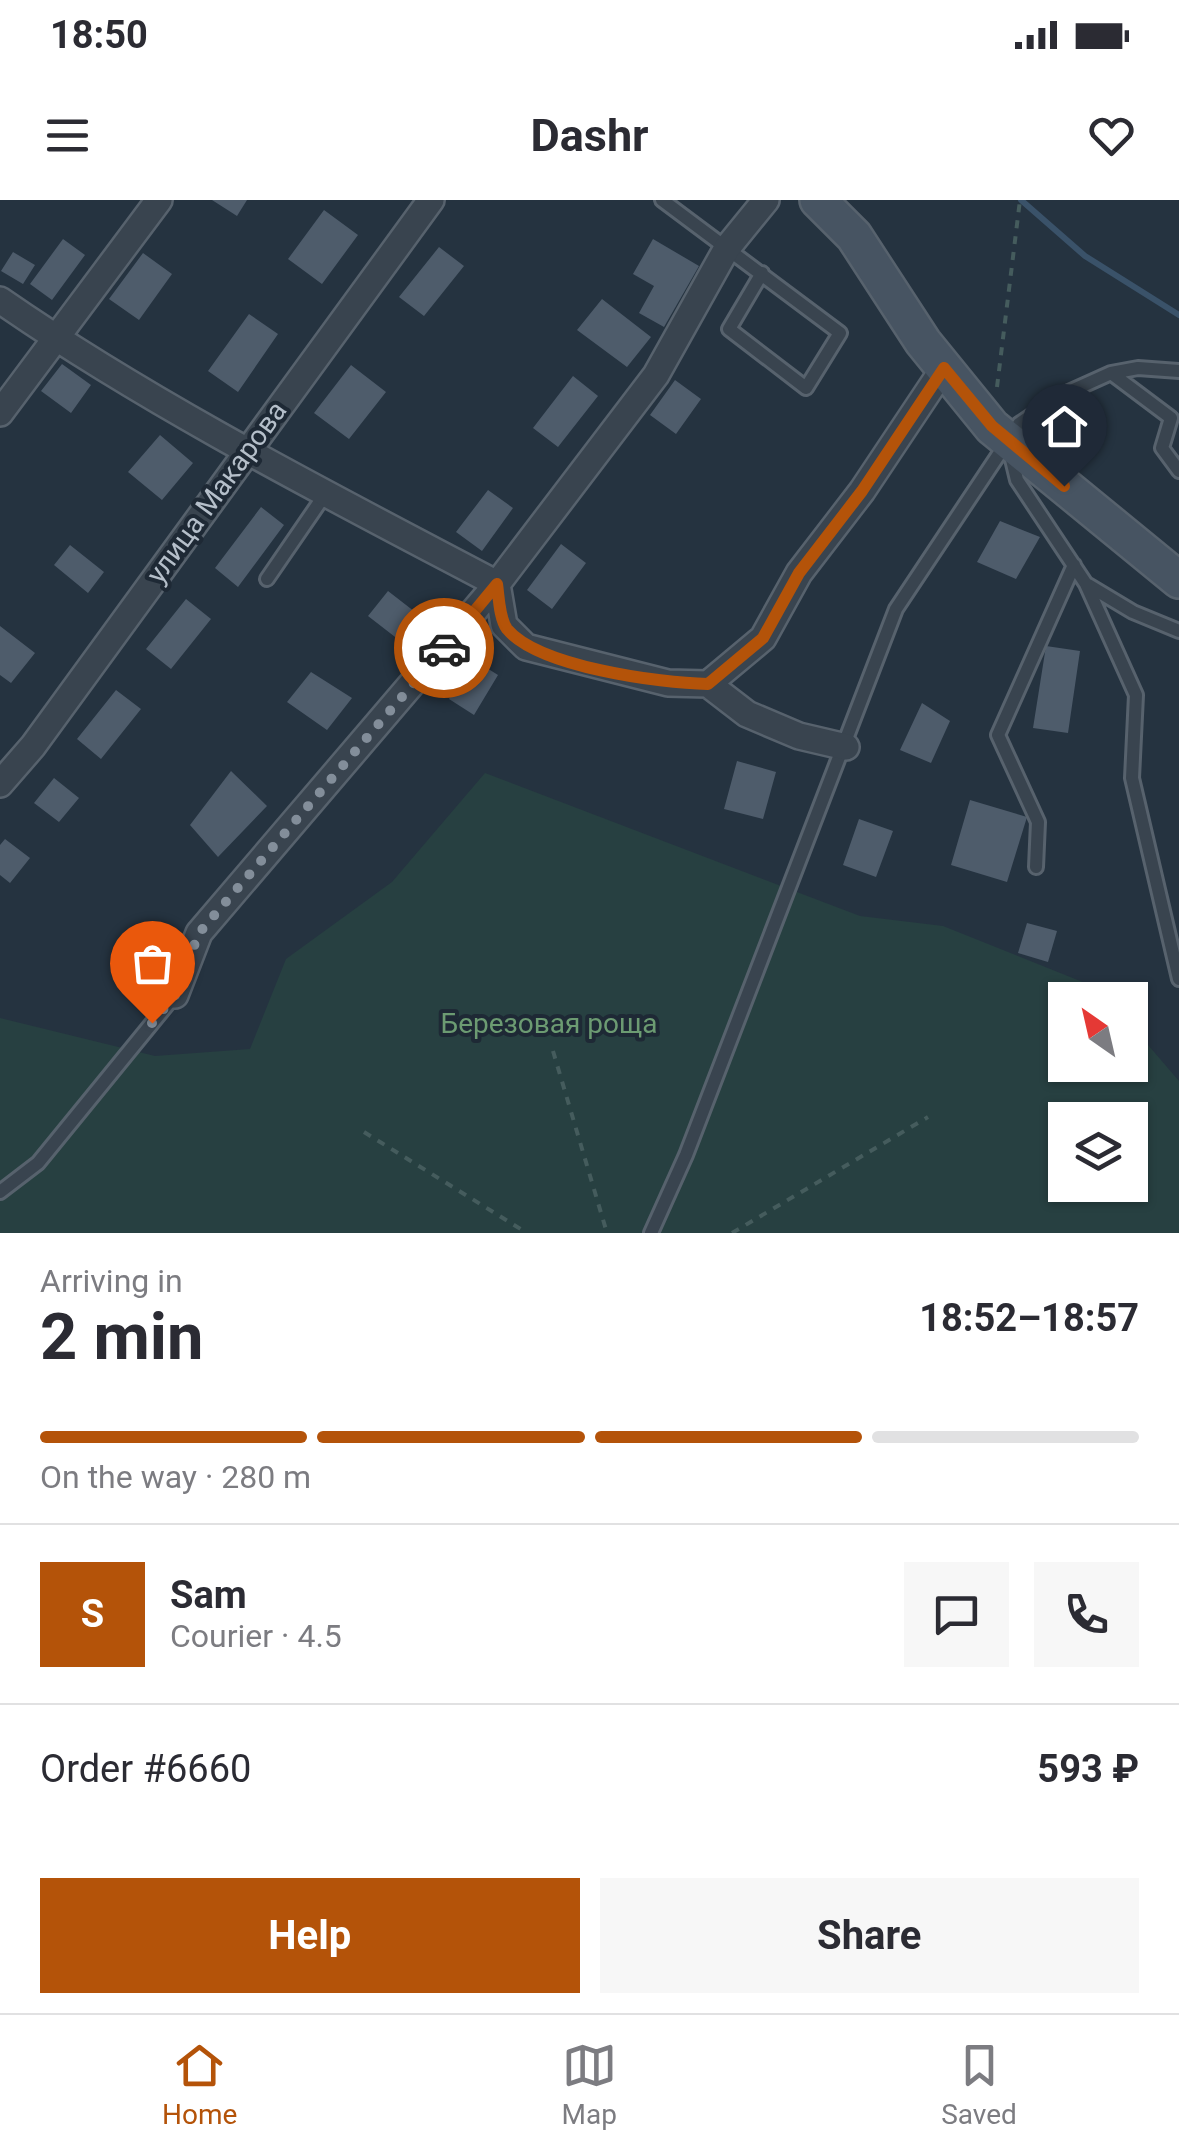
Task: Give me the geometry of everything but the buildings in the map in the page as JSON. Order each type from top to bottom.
[{"type":"main road","points":[[818,200],[854,236],[944,368],[1000,433],[1179,580]]},
{"type":"street","points":[[0,414],[159,200]]},
{"type":"street","name":"улица Макарова","points":[[0,784],[33,746],[430,200]]},
{"type":"street","points":[[175,995],[199,933],[497,584],[656,374],[727,248],[766,200]]},
{"type":"street","points":[[0,300],[55,338],[326,494],[497,584]]},
{"type":"street","points":[[708,684],[763,638],[799,573],[862,491],[944,368]]},
{"type":"street","points":[[497,584],[504,626],[526,647],[668,683],[708,684],[748,714],[800,736],[846,747]]},
{"type":"lane","points":[[662,200],[762,273],[840,333],[806,388],[729,329],[762,273]]},
{"type":"lane","points":[[651,1233],[686,1155],[896,609],[1000,433],[1060,396],[1111,373],[1138,368],[1179,371]]},
{"type":"lane","points":[[1111,373],[1175,417],[1162,448],[1179,470]]},
{"type":"lane","points":[[1000,433],[1017,480],[1086,584],[1136,696],[1132,778],[1179,979]]},
{"type":"lane","points":[[267,579],[326,494]]},
{"type":"lane","points":[[1036,867],[1038,822],[998,734],[1074,565]]},
{"type":"lane","points":[[1086,584],[1133,612],[1179,631]]},
{"type":"lane","points":[[1172,949],[1179,919]]},
{"type":"lane","points":[[0,1192],[38,1163],[175,995]]},
{"type":"path","points":[[1000,433],[1020,200]]},
{"type":"path","points":[[553,1051],[607,1233]]},
{"type":"path","points":[[732,1233],[928,1117]]},
{"type":"path","points":[[364,1132],[526,1233]]},
{"type":"green space","name":"Березовая роща","points":[[485,773],[860,916],[943,926],[1083,982],[1048,982],[1048,1082],[1148,1082],[1148,1045],[1179,1081],[1179,1233],[0,1233],[0,1018],[155,1056],[250,1049],[286,959],[392,882]]},
{"type":"waterway","points":[[1021,200],[1085,256],[1179,315]]},
{"type":"way so far","points":[[152,1023],[175,995],[199,933],[444,648]]},
{"type":"route","points":[[444,648],[497,584],[504,626],[526,647],[668,683],[708,684],[763,638],[799,573],[862,491],[944,368],[992,426],[1064,486]]}]
